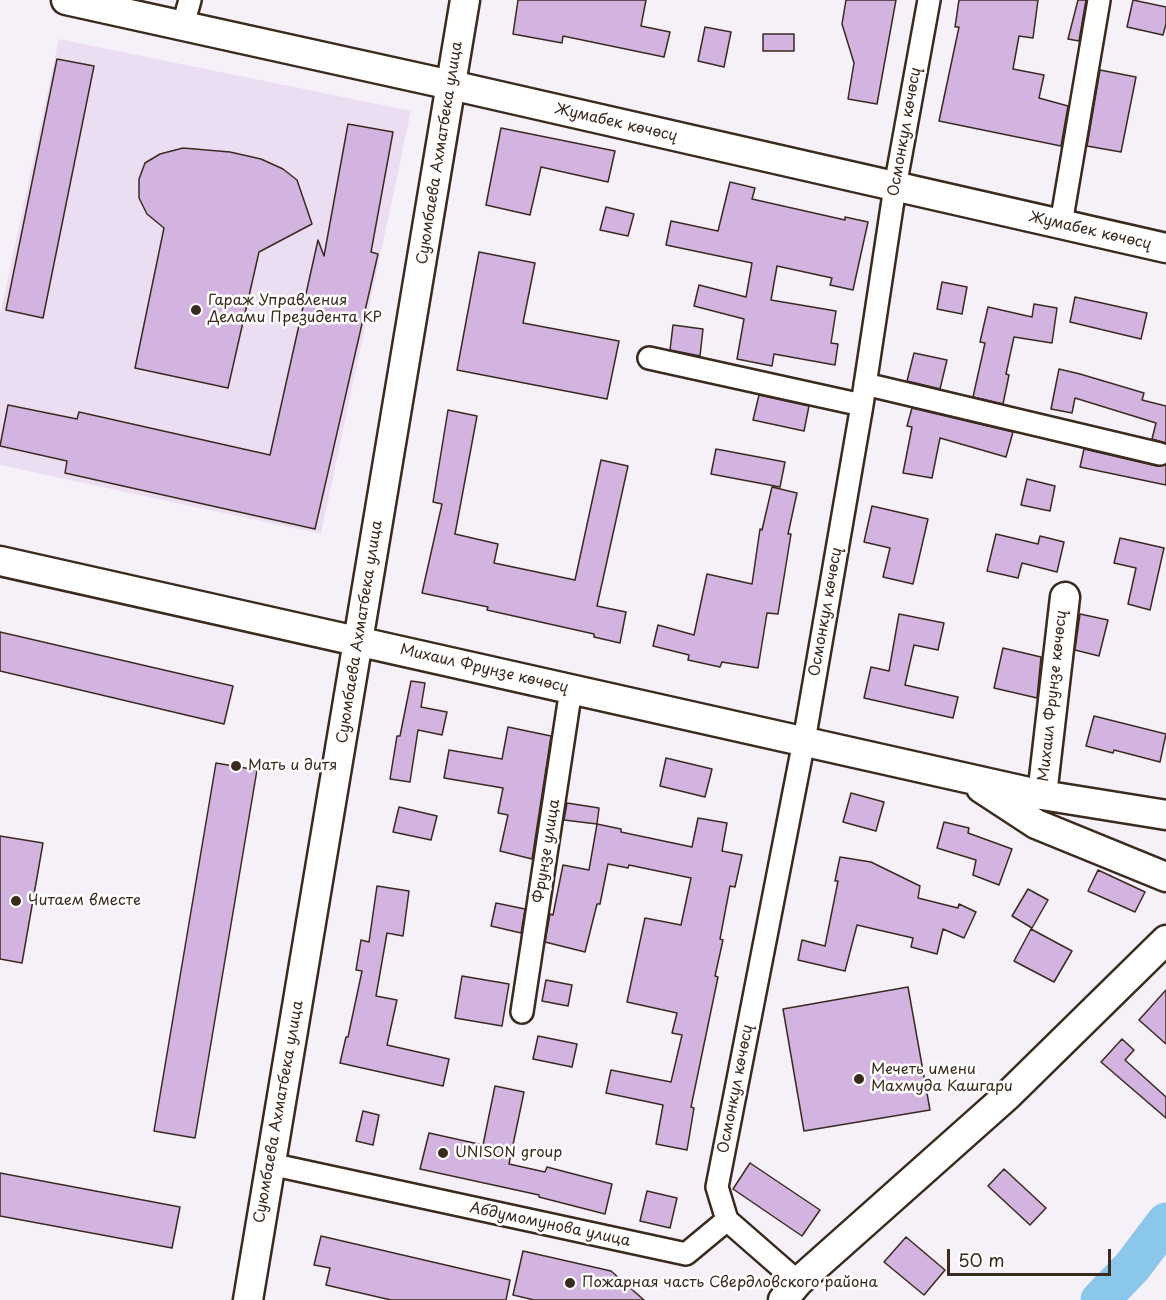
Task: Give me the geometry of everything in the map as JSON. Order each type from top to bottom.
[{"type":"street","name":"Жумабек көчөсү","points":[[66,0],[187,13],[451,85],[1166,248]]},
{"type":"street","name":"Суюмбаева Ахматбека улица","points":[[248,1300],[465,0]]},
{"type":"street","name":"Осмонкул көчөсү","points":[[727,1220],[717,1187],[804,741],[862,405],[895,187],[929,0]]},
{"type":"street","points":[[1061,224],[1099,0]]},
{"type":"street","points":[[649,358],[862,405]]},
{"type":"street","points":[[865,384],[1160,454]]},
{"type":"street","name":"Михаил Фрунзе көчөсү","points":[[0,561],[1042,795],[1166,815]]},
{"type":"street","name":"Михаил Фрунзе көчөсү","points":[[1042,795],[1065,597]]},
{"type":"street","name":"Фрунзе улица","points":[[522,1012],[571,689]]},
{"type":"street","name":"Михаил Фрунзе көчөсү","points":[[967,778],[1036,824],[1166,877]]},
{"type":"street","points":[[727,1220],[790,1291],[1007,1096],[1166,939]]},
{"type":"street","name":"Абдумомунова улица","points":[[270,1164],[686,1254],[727,1220]]},
{"type":"shaded area","points":[[59,39],[411,111],[321,534],[0,465],[0,315]]},
{"type":"building","points":[[518,0],[646,0],[641,26],[670,32],[664,57],[563,36],[562,43],[513,34]]},
{"type":"building","points":[[846,0],[896,0],[877,104],[848,99],[854,63],[842,24]]},
{"type":"building","points":[[959,0],[1038,0],[1033,38],[1019,36],[1013,69],[1044,75],[1039,98],[1068,106],[1061,146],[939,121],[959,27],[955,27]]},
{"type":"building","points":[[1078,0],[1086,0],[1079,41],[1068,39]]},
{"type":"building","points":[[1133,0],[1166,7],[1166,24],[1163,35],[1127,27]]},
{"type":"building","points":[[705,27],[731,32],[724,67],[698,61]]},
{"type":"building","points":[[763,34],[794,34],[794,51],[763,51]]},
{"type":"building","points":[[57,59],[94,66],[43,318],[6,310]]},
{"type":"building","points":[[1100,70],[1136,77],[1121,152],[1087,146]]},
{"type":"building","points":[[348,124],[393,132],[371,252],[378,254],[315,529],[65,473],[67,461],[0,446],[8,405],[77,419],[79,412],[270,455],[318,240],[324,256]]},
{"type":"building","points":[[501,128],[615,151],[608,182],[541,167],[530,215],[486,205]]},
{"type":"building","name":"Гараж Управления Делами Президента КР","points":[[183,148],[230,152],[261,159],[283,169],[297,180],[312,224],[259,252],[228,388],[135,368],[164,228],[147,214],[139,198],[139,179],[145,163],[160,154]]},
{"type":"building","points":[[730,182],[755,188],[752,199],[845,220],[845,217],[868,222],[853,290],[830,285],[832,278],[777,266],[771,300],[836,311],[831,343],[838,344],[835,365],[774,354],[772,366],[737,359],[744,319],[694,306],[699,285],[746,297],[752,263],[666,245],[671,221],[718,231]]},
{"type":"building","points":[[606,207],[634,214],[628,236],[600,230]]},
{"type":"building","points":[[479,252],[535,263],[523,323],[619,341],[607,399],[457,370]]},
{"type":"building","points":[[942,282],[967,287],[962,314],[937,309]]},
{"type":"building","points":[[1075,297],[1147,313],[1141,339],[1070,322]]},
{"type":"building","points":[[1034,304],[1057,308],[1052,343],[1014,337],[1006,374],[1009,375],[1003,404],[973,397],[985,343],[980,342],[988,307],[1032,317]]},
{"type":"building","points":[[673,325],[703,329],[700,356],[670,350]]},
{"type":"building","points":[[914,353],[947,360],[940,389],[907,381]]},
{"type":"building","points":[[1059,369],[1144,393],[1142,400],[1166,406],[1166,443],[1152,439],[1156,423],[1075,398],[1072,413],[1051,409]]},
{"type":"building","points":[[759,395],[809,406],[804,431],[753,420]]},
{"type":"building","points":[[912,408],[1013,432],[1006,457],[940,438],[932,478],[903,473],[912,427],[907,426]]},
{"type":"building","points":[[448,410],[477,416],[455,534],[498,544],[494,563],[575,580],[601,460],[628,466],[597,606],[626,612],[620,643],[594,637],[594,634],[487,610],[488,607],[422,593],[442,504],[433,502]]},
{"type":"building","points":[[716,449],[785,462],[780,487],[711,474]]},
{"type":"building","points":[[1084,449],[1157,466],[1166,465],[1166,485],[1080,467]]},
{"type":"building","points":[[1027,479],[1055,486],[1050,511],[1021,505]]},
{"type":"building","points":[[772,487],[797,493],[788,534],[791,534],[778,614],[767,613],[758,668],[722,662],[720,667],[688,660],[689,655],[653,646],[658,625],[694,635],[707,574],[752,584],[760,529],[762,530]]},
{"type":"building","points":[[872,506],[928,519],[913,584],[883,577],[890,548],[864,542]]},
{"type":"building","points":[[996,534],[1038,544],[1040,536],[1064,542],[1057,572],[1022,563],[1018,578],[987,571]]},
{"type":"building","points":[[1120,538],[1164,548],[1150,610],[1128,604],[1136,568],[1114,563]]},
{"type":"building","points":[[899,614],[944,623],[938,650],[914,645],[905,685],[958,697],[953,718],[864,698],[871,667],[889,671]]},
{"type":"building","points":[[1080,614],[1108,620],[1099,656],[1075,650]]},
{"type":"building","points":[[0,632],[233,686],[224,724],[0,671]]},
{"type":"building","points":[[1003,648],[1041,657],[1037,698],[994,688]]},
{"type":"building","points":[[411,681],[425,683],[421,707],[447,712],[442,735],[418,730],[410,782],[390,779],[397,736],[400,736]]},
{"type":"building","points":[[1094,716],[1166,734],[1160,762],[1114,750],[1113,753],[1086,746]]},
{"type":"building","points":[[508,727],[551,736],[532,859],[500,851],[508,815],[498,813],[503,788],[444,778],[449,750],[502,759]]},
{"type":"building","points":[[666,758],[712,769],[705,797],[660,786]]},
{"type":"building","points":[[216,763],[257,770],[195,1138],[154,1131]]},
{"type":"building","points":[[851,793],[884,802],[876,831],[843,822]]},
{"type":"building","points":[[567,803],[599,808],[597,824],[564,820]]},
{"type":"building","points":[[399,807],[437,816],[431,840],[393,832]]},
{"type":"building","points":[[698,818],[727,823],[722,851],[742,855],[735,887],[730,886],[720,939],[723,940],[715,976],[718,977],[691,1107],[694,1108],[687,1150],[656,1144],[663,1105],[606,1093],[611,1070],[671,1082],[682,1035],[672,1033],[677,1013],[627,1002],[645,918],[681,925],[691,878],[629,865],[628,868],[608,864],[600,904],[597,904],[585,952],[545,942],[563,865],[589,870],[597,824],[621,829],[621,832],[692,847]]},
{"type":"building","points":[[944,822],[969,828],[968,833],[1012,849],[999,885],[973,875],[976,860],[937,848]]},
{"type":"building","name":"Читаем вместе","points":[[0,836],[43,843],[22,963],[0,959]]},
{"type":"building","points":[[840,857],[871,862],[920,886],[918,898],[958,908],[959,904],[976,912],[964,938],[943,929],[937,954],[911,947],[913,938],[857,925],[845,971],[798,960],[802,940],[825,946],[838,881],[835,881]]},
{"type":"building","points":[[1098,870],[1145,892],[1135,912],[1088,891]]},
{"type":"building","points":[[377,886],[409,891],[403,936],[387,933],[376,996],[397,1000],[387,1045],[449,1059],[443,1086],[340,1063],[362,971],[356,970],[361,940],[369,942]]},
{"type":"building","points":[[1028,889],[1048,900],[1032,928],[1012,916]]},
{"type":"building","points":[[496,903],[525,909],[521,933],[491,926]]},
{"type":"building","points":[[1031,929],[1072,951],[1054,982],[1014,961]]},
{"type":"building","points":[[462,976],[509,984],[502,1026],[455,1018]]},
{"type":"building","points":[[546,980],[572,985],[568,1006],[542,1001]]},
{"type":"building","name":"Мечеть имени Махмуда Кашгари","points":[[908,987],[930,1110],[804,1131],[783,1009]]},
{"type":"building","points":[[1166,990],[1166,1044],[1139,1020]]},
{"type":"building","points":[[538,1036],[577,1044],[572,1067],[533,1059]]},
{"type":"building","points":[[1122,1039],[1134,1050],[1125,1060],[1166,1097],[1166,1118],[1101,1062]]},
{"type":"building","points":[[495,1086],[524,1092],[509,1164],[545,1172],[547,1167],[612,1184],[605,1214],[539,1197],[539,1195],[420,1169],[429,1133],[483,1145]]},
{"type":"building","points":[[363,1111],[379,1115],[373,1145],[356,1141]]},
{"type":"building","points":[[750,1163],[820,1210],[802,1236],[733,1189]]},
{"type":"building","points":[[1004,1169],[1046,1208],[1030,1225],[988,1186]]},
{"type":"building","points":[[0,1173],[180,1207],[172,1248],[0,1216]]},
{"type":"building","points":[[647,1191],[677,1198],[670,1228],[640,1221]]},
{"type":"building","points":[[321,1236],[510,1280],[506,1300],[391,1300],[326,1285],[330,1268],[314,1265]]},
{"type":"building","points":[[906,1237],[945,1270],[924,1295],[884,1262]]},
{"type":"building","name":"Пожарная часть Свердловского района","points":[[523,1251],[611,1271],[644,1300],[534,1300],[513,1295]]},
{"type":"waterway","points":[[1100,1300],[1132,1267],[1166,1222]]},
{"type":"place","name":"Гараж Управления Делами Президента КР","points":[[196,310]]},
{"type":"place","name":"Мать и дитя","points":[[236,766]]},
{"type":"place","name":"Читаем вместе","points":[[16,901]]},
{"type":"place","name":"Мечеть имени Махмуда Кашгари","points":[[859,1079]]},
{"type":"place","name":"UNISON group","points":[[443,1153]]},
{"type":"place","name":"Пожарная часть Свердловского района","points":[[570,1283]]}]
